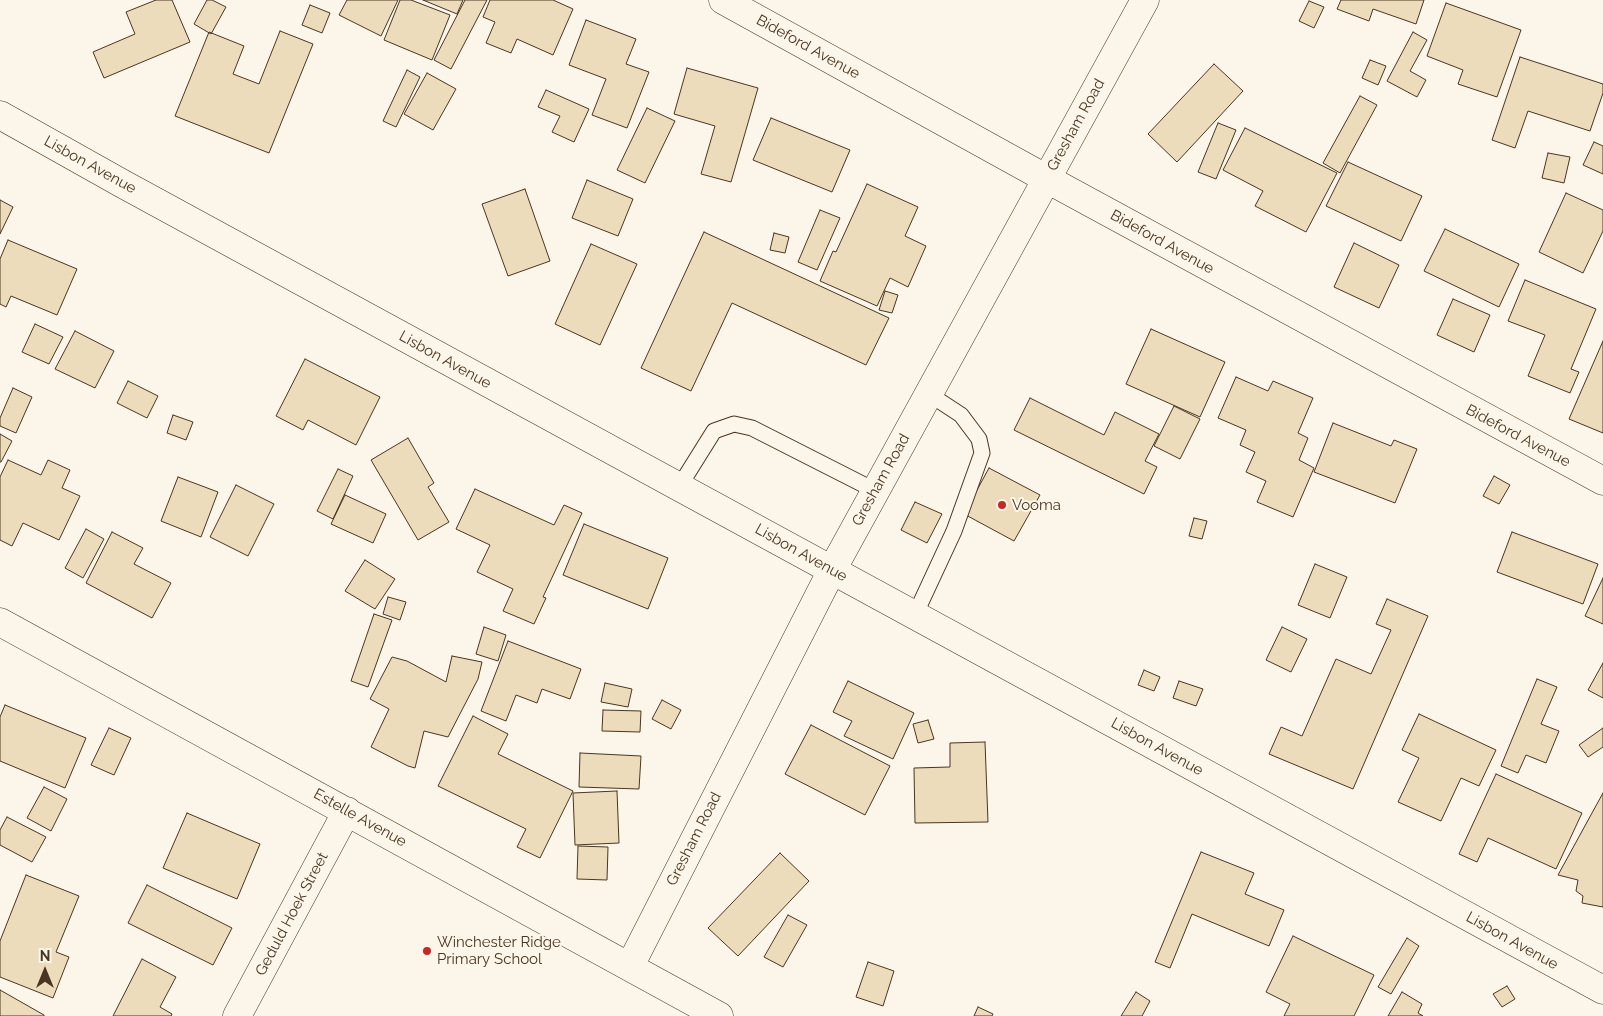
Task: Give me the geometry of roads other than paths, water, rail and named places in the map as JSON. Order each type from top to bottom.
[{"type":"street","name":"Bideford Avenue","points":[[723,0],[1047,179],[1603,481]]},
{"type":"street","name":"Gresham Road","points":[[630,966],[832,570],[1145,0]]},
{"type":"street","name":"Lisbon Avenue","points":[[0,115],[123,184],[1603,990]]},
{"type":"street","name":"Estelle Avenue","points":[[0,622],[718,1016]]},
{"type":"street","name":"Geduld Hoek Street","points":[[237,1016],[347,811]]},
{"type":"lane","points":[[915,615],[954,531],[982,453],[979,439],[961,415],[929,394]]},
{"type":"lane","points":[[679,487],[714,431],[734,424],[752,428],[876,491]]},
{"type":"place","name":"Vooma","points":[[1002,505]]},
{"type":"place","name":"Winchester Ridge Primary School","points":[[427,951]]}]
